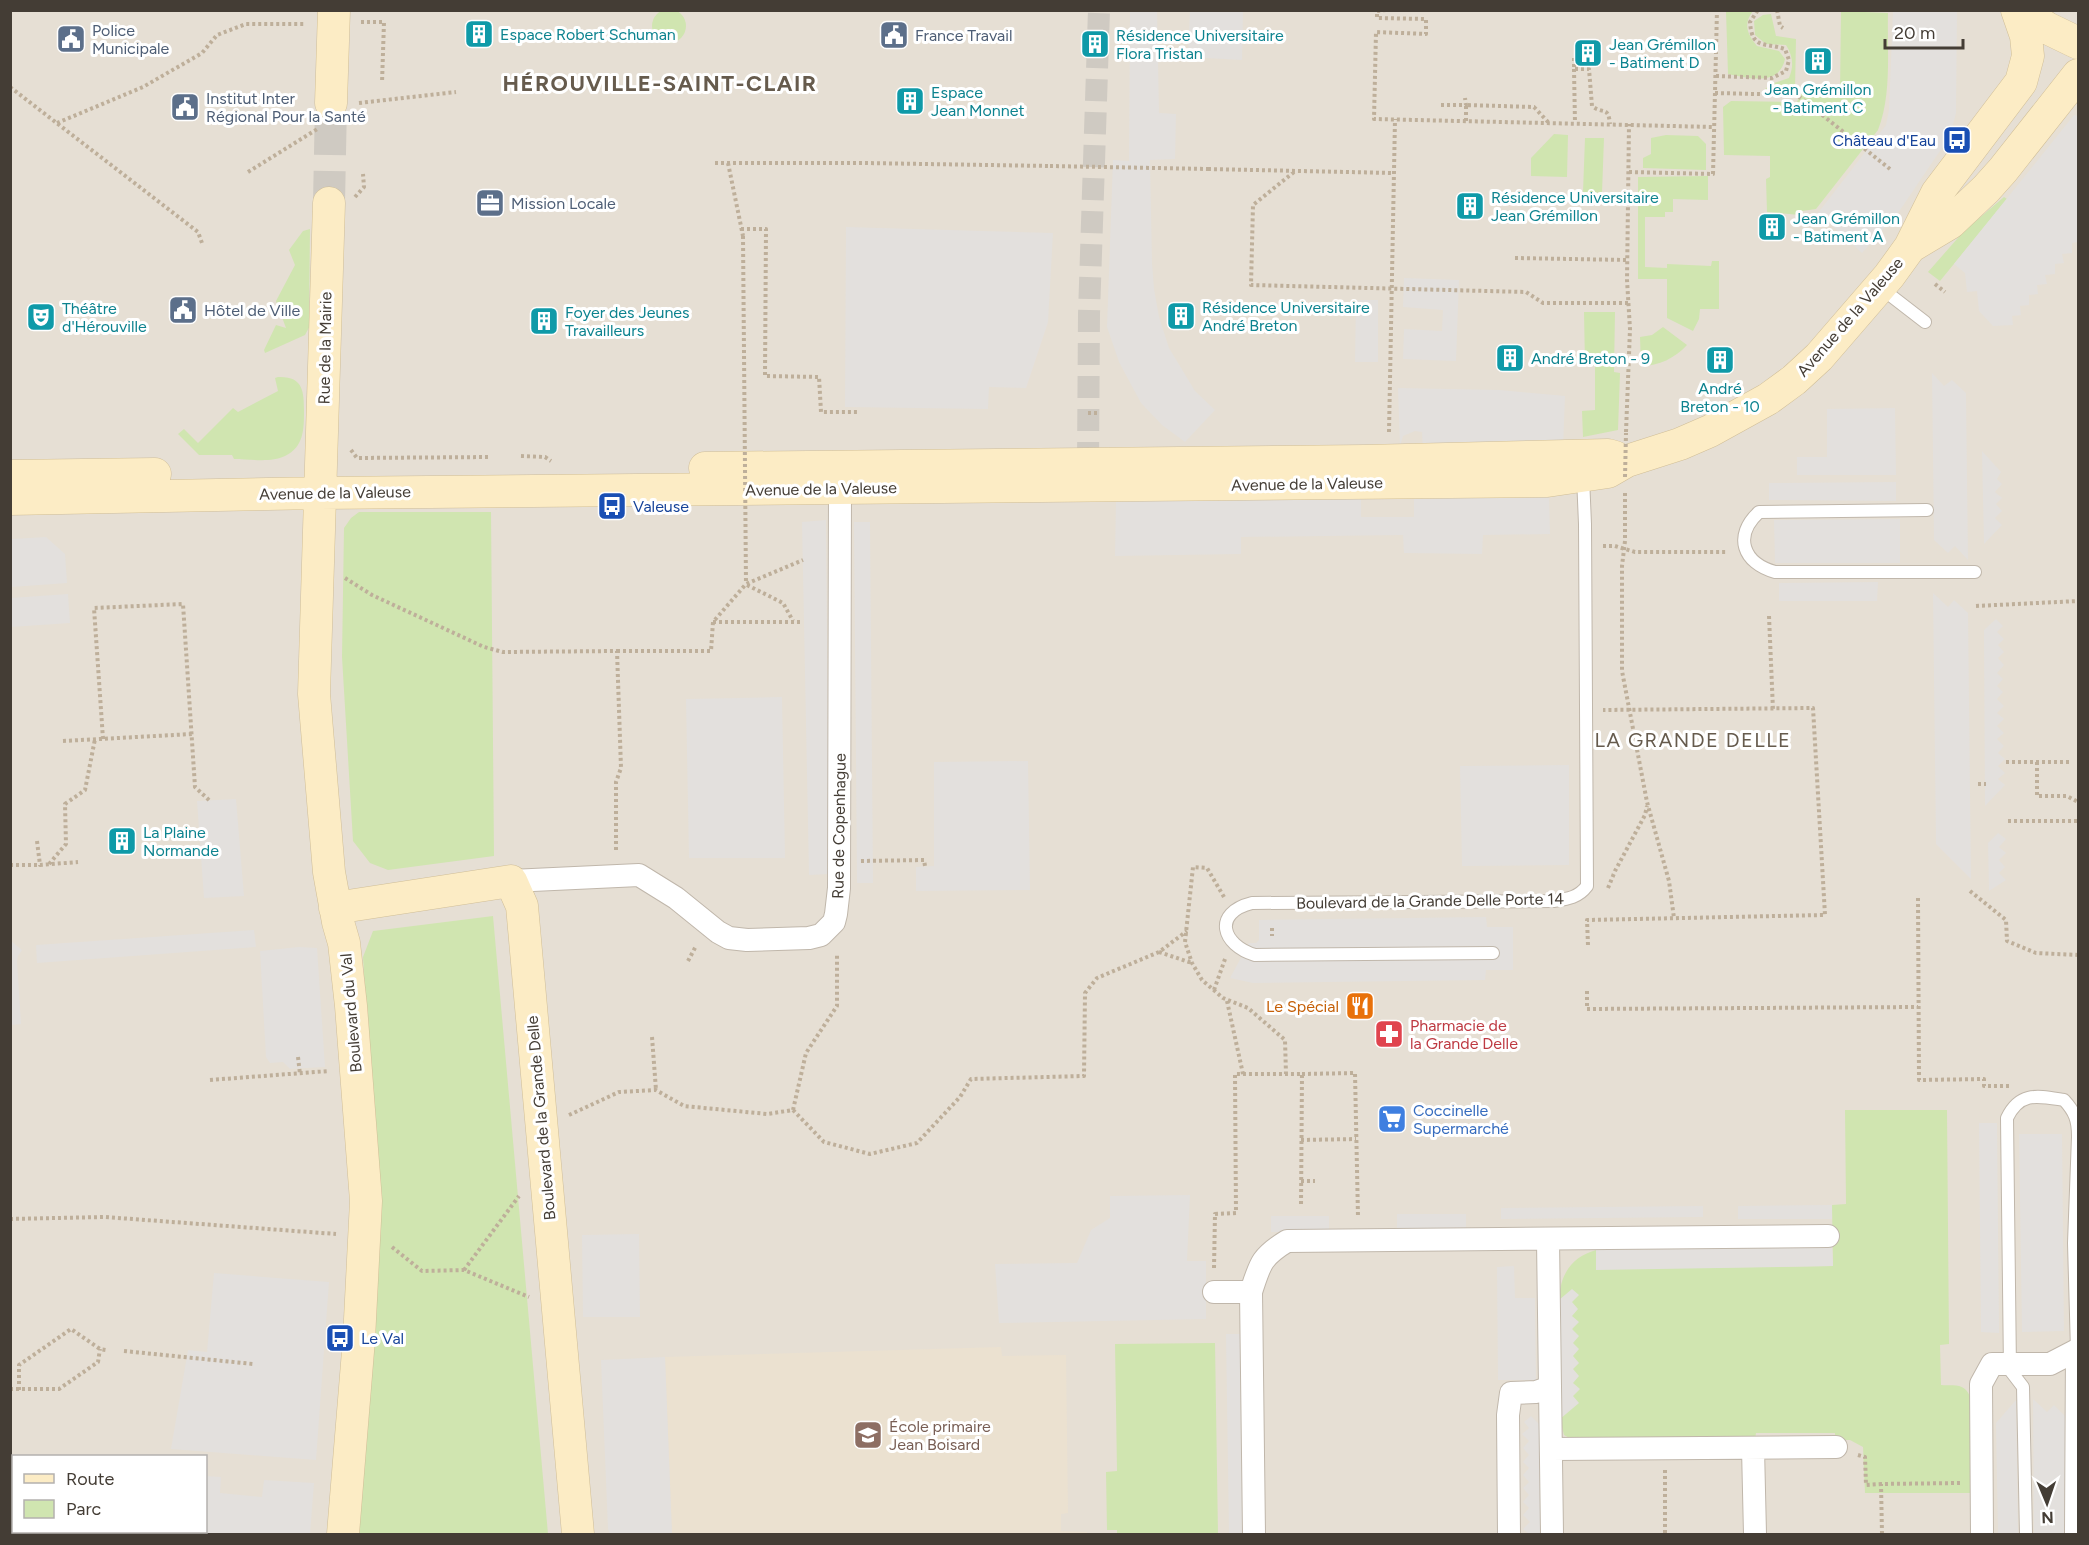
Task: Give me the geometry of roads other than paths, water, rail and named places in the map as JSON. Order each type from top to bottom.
[{"type":"street","points":[[2019,10],[2047,28],[2079,43]]},
{"type":"street","points":[[1910,247],[1936,193],[2024,76],[2028,50],[2019,10]]},
{"type":"street","points":[[331,103],[333,19]]},
{"type":"street","points":[[1910,247],[1950,223],[1986,189],[2079,75]]},
{"type":"street","name":"Rue de la Mairie","points":[[321,483],[342,201]]},
{"type":"street","name":"Avenue de la Valeuse","points":[[1389,460],[1547,482],[1608,472],[1628,461],[1680,444],[1741,415],[1794,380],[1819,357],[1880,287],[1910,247]]},
{"type":"street","name":"Avenue de la Valeuse","points":[[10,476],[321,483],[848,477],[1608,455],[1628,461]]},
{"type":"street","name":"Rue de Copenhague","points":[[511,881],[639,875],[676,898],[718,932],[729,938],[747,940],[809,938],[821,935],[828,929],[837,914],[848,477]]},
{"type":"street","name":"Avenue de la Valeuse","points":[[10,499],[321,483]]},
{"type":"street","name":"Boulevard du Val","points":[[321,483],[314,694],[324,824],[335,908],[344,942],[357,1070],[366,1201],[343,1534]]},
{"type":"street","points":[[335,908],[511,881]]},
{"type":"street","name":"Boulevard de la Grande Delle","points":[[511,881],[522,906],[578,1534]]},
{"type":"street","points":[[1254,1534],[1251,1292],[1260,1264],[1271,1251],[1287,1241],[1827,1236]]},
{"type":"street","points":[[1548,1240],[1552,1534]]},
{"type":"street","points":[[1214,1284],[1251,1292]]},
{"type":"street","points":[[1982,1534],[1981,1384],[1992,1364],[2050,1364],[2078,1350],[2076,1534]]},
{"type":"street","points":[[1509,1534],[1508,1416],[1511,1393],[1536,1392],[1550,1387]]},
{"type":"street","points":[[1551,1449],[1836,1447]]},
{"type":"street","points":[[1753,1448],[1755,1534]]},
{"type":"lane","points":[[1880,287],[1925,322]]},
{"type":"lane","name":"Boulevard de la Grande Delle Porte 14","points":[[1493,953],[1255,955],[1244,952],[1236,946],[1229,938],[1226,926],[1227,918],[1232,911],[1238,906],[1252,903],[1553,901],[1573,898],[1587,886],[1586,524],[1583,477]]},
{"type":"lane","points":[[1927,510],[1760,512],[1747,526],[1744,540],[1747,554],[1754,562],[1775,572],[1975,573]]},
{"type":"lane","points":[[2026,1534],[2023,1388],[2010,1370],[2007,1118],[2013,1106],[2025,1098],[2064,1100],[2073,1109],[2078,1120],[2074,1243],[2078,1350]]},
{"type":"tunnel","points":[[1088,464],[1089,314],[1099,10]]},
{"type":"tunnel","points":[[329,203],[331,103]]},
{"type":"place","name":"Espace Robert Schuman","points":[[479,34]]},
{"type":"place","name":"France Travail","points":[[894,35]]},
{"type":"place","name":"Police Municipale","points":[[71,39]]},
{"type":"place","name":"Résidence Universitaire Flora Tristan","points":[[1095,44]]},
{"type":"place","name":"Jean Grémillon - Batiment D","points":[[1588,53]]},
{"type":"place","name":"Jean Grémillon - Batiment C","points":[[1818,61]]},
{"type":"place","name":"Espace Jean Monnet","points":[[910,101]]},
{"type":"place","name":"Institut Inter Régional Pour la Santé","points":[[185,107]]},
{"type":"place","name":"Château d'Eau","points":[[1957,140]]},
{"type":"place","name":"Mission Locale","points":[[490,203]]},
{"type":"place","name":"Résidence Universitaire Jean Grémillon","points":[[1470,206]]},
{"type":"place","name":"Jean Grémillon - Batiment A","points":[[1772,227]]},
{"type":"place","name":"Hôtel de Ville","points":[[183,310]]},
{"type":"place","name":"Résidence Universitaire André Breton","points":[[1181,316]]},
{"type":"place","name":"Théâtre d'Hérouville","points":[[41,317]]},
{"type":"place","name":"Foyer des Jeunes Travailleurs","points":[[544,321]]},
{"type":"place","name":"André Breton - 9","points":[[1510,358]]},
{"type":"place","name":"André Breton - 10","points":[[1720,360]]},
{"type":"place","name":"Valeuse","points":[[612,506]]},
{"type":"place","name":"La Plaine Normande","points":[[122,841]]},
{"type":"place","name":"Le Spécial","points":[[1360,1006]]},
{"type":"place","name":"Pharmacie de la Grande Delle","points":[[1389,1034]]},
{"type":"place","name":"Coccinelle Supermarché","points":[[1392,1119]]},
{"type":"place","name":"Le Val","points":[[340,1338]]},
{"type":"place","name":"École primaire Jean Boisard","points":[[868,1435]]},
{"type":"district","name":"HÉROUVILLE-SAINT-CLAIR","points":[[660,83]]},
{"type":"district","name":"LA GRANDE DELLE","points":[[1693,740]]}]
